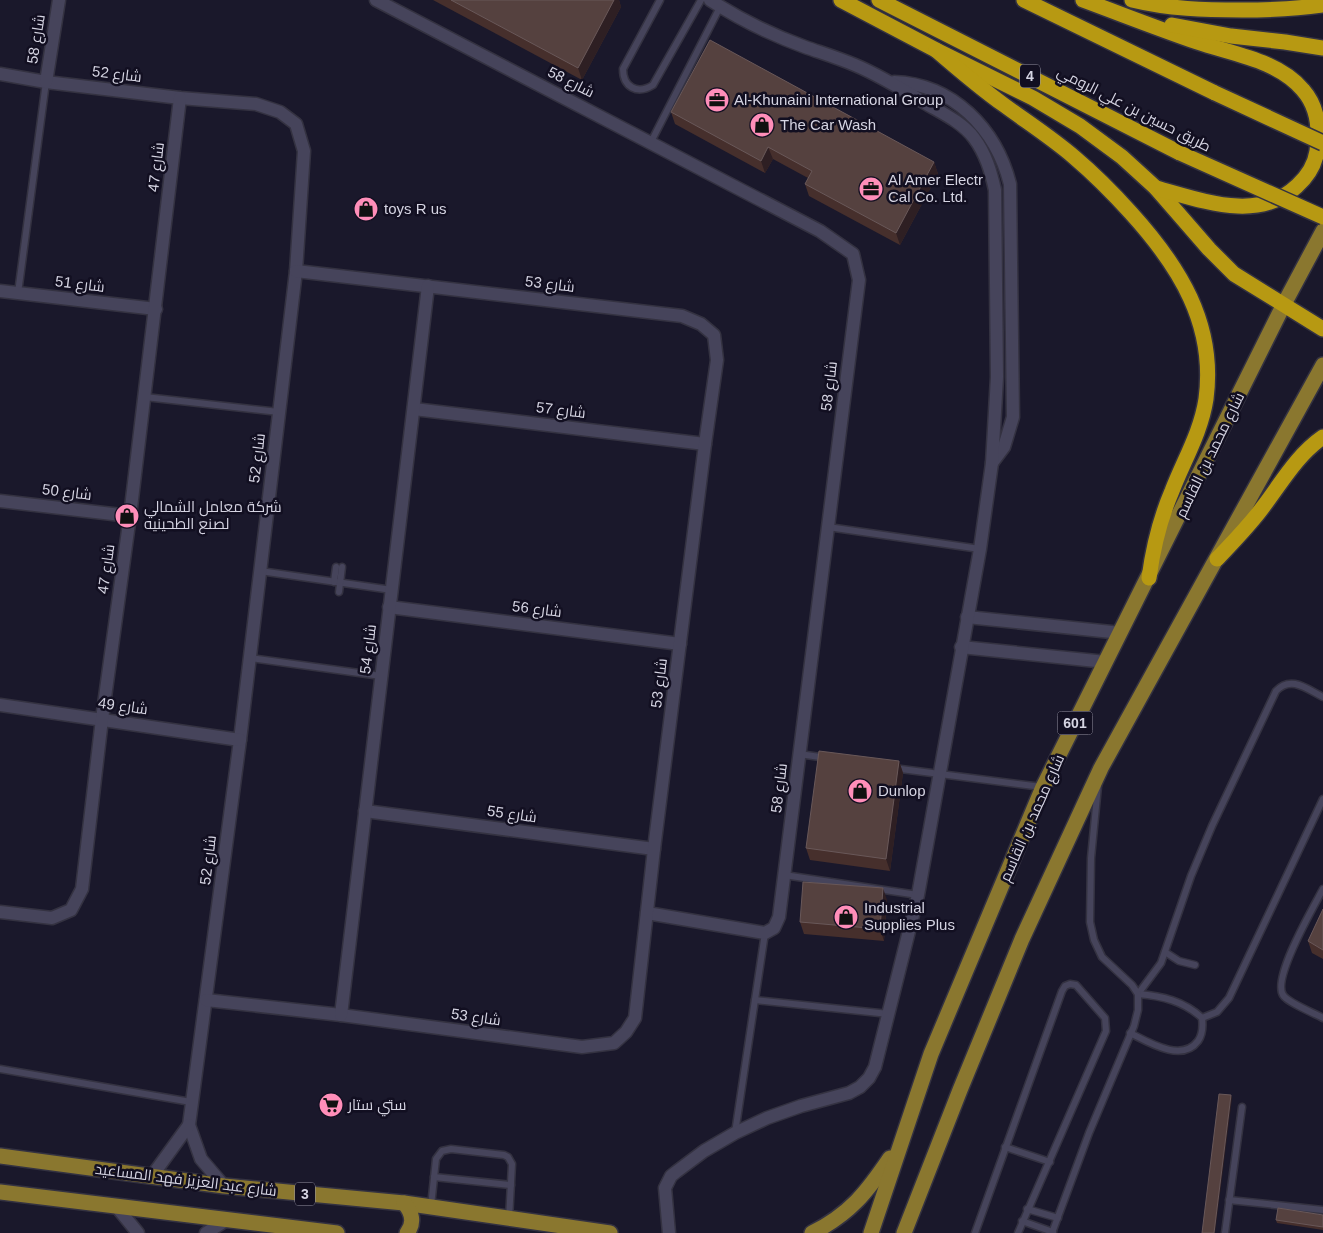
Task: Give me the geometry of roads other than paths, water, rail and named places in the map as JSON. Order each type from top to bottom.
[{"type":"highway","points":[[841,0],[1033,98],[1080,126],[1122,157],[1156,188],[1234,274],[1323,330]]},
{"type":"highway","name":"طريق حسين بن علي الرومي","points":[[879,0],[1180,153],[1323,218]]},
{"type":"highway","points":[[1024,0],[1323,143]]},
{"type":"highway","points":[[1083,0],[1197,42],[1262,62],[1286,74],[1303,90],[1315,111],[1320,134],[1316,158],[1305,179],[1287,195],[1265,205],[1241,206],[1216,204],[1156,188]]},
{"type":"highway","points":[[1132,0],[1163,7],[1194,10],[1277,10],[1323,5]]},
{"type":"highway","points":[[1117,12],[1204,32],[1323,48]]},
{"type":"highway","points":[[936,50],[980,87],[1074,157],[1096,177],[1158,245],[1177,272],[1192,300],[1206,347],[1208,364],[1205,400],[1196,436],[1157,533],[1148,578]]},
{"type":"highway","points":[[1217,559],[1241,534],[1306,450],[1323,437]]},
{"type":"main road","name":"شارع محمد بن القاسم","points":[[871,1233],[931,1054],[1043,788],[1284,304],[1323,232]]},
{"type":"main road","points":[[904,1232],[1022,939],[1100,768],[1323,365]]},
{"type":"main road","points":[[812,1233],[829,1225],[856,1203],[868,1190],[900,1142]]},
{"type":"main road","name":"شارع عبد العزيز فهد المساعيد","points":[[0,1156],[224,1186],[404,1203],[610,1233]]},
{"type":"main road","name":"3","points":[[0,1192],[337,1233]]},
{"type":"main road","points":[[404,1203],[410,1210],[412,1220],[411,1229],[407,1233]]},
{"type":"street","name":"شارع 58","points":[[46,82],[59,0]]},
{"type":"street","name":"شارع 58","points":[[376,0],[820,230],[852,254],[859,280],[779,917],[774,928],[765,933]]},
{"type":"street","points":[[669,1233],[665,1194],[667,1182],[676,1172],[704,1151],[735,1133],[768,1118],[801,1106],[848,1093],[860,1087],[876,1067],[918,895],[938,774],[980,549],[992,462],[997,368],[995,190],[992,175],[982,148],[973,136],[962,126],[890,82],[836,57],[776,36],[715,3]]},
{"type":"street","name":"شارع 52","points":[[0,74],[46,82],[180,98],[256,104],[280,112],[296,124],[304,151],[296,271],[240,740],[189,1125],[201,1159],[224,1186]]},
{"type":"street","points":[[890,82],[931,88],[952,99],[986,132],[1001,155],[1006,169],[1010,184],[1013,417],[1004,447],[992,462]]},
{"type":"street","name":"شارع 47","points":[[0,912],[52,918],[71,910],[82,889],[102,720],[156,309],[180,98]]},
{"type":"street","name":"شارع 53","points":[[206,1000],[340,1015],[582,1047],[614,1043],[626,1032],[635,1018],[654,849],[705,444],[718,360],[714,335],[701,324],[682,316],[296,271]]},
{"type":"street","name":"شارع 54","points":[[340,1015],[428,286]]},
{"type":"street","name":"شارع 51","points":[[0,290],[156,309]]},
{"type":"street","name":"شارع 57","points":[[414,409],[705,444]]},
{"type":"street","name":"شارع 50","points":[[0,501],[130,516]]},
{"type":"street","name":"شارع 56","points":[[389,607],[680,644]]},
{"type":"street","points":[[967,617],[1121,633]]},
{"type":"street","points":[[962,647],[1106,662]]},
{"type":"street","name":"شارع 49","points":[[0,706],[240,740]]},
{"type":"street","name":"شارع 55","points":[[365,811],[654,849]]},
{"type":"street","points":[[647,913],[765,933]]},
{"type":"street","points":[[152,1176],[189,1125]]},
{"type":"street","points":[[116,1206],[138,1233]]},
{"type":"street","points":[[206,1233],[228,1220]]},
{"type":"lane","points":[[660,0],[622,69],[626,83],[632,88],[639,90],[646,89],[652,85],[701,0]]},
{"type":"lane","points":[[651,142],[715,3]]},
{"type":"lane","points":[[18,293],[46,82]]},
{"type":"lane","points":[[145,397],[279,412]]},
{"type":"lane","points":[[828,527],[980,549]]},
{"type":"lane","points":[[339,567],[337,583],[339,592]]},
{"type":"lane","points":[[260,571],[392,590]]},
{"type":"lane","points":[[250,658],[381,676]]},
{"type":"lane","points":[[1022,1221],[1053,1233],[1089,1133],[1136,1018],[1138,994],[1155,973],[1165,952],[1191,876],[1212,826],[1276,691],[1283,684],[1293,682],[1323,697]]},
{"type":"lane","points":[[799,754],[836,759]]},
{"type":"lane","points":[[882,766],[1043,788]]},
{"type":"lane","points":[[1100,768],[1091,858],[1090,922],[1102,957],[1132,985],[1138,994],[1169,999],[1184,1004],[1202,1018],[1203,1025],[1199,1040],[1181,1052],[1158,1046],[1130,1033]]},
{"type":"lane","points":[[1202,1018],[1217,1012],[1229,998],[1323,799]]},
{"type":"lane","points":[[784,875],[918,895]]},
{"type":"lane","points":[[1323,890],[1293,947],[1280,984],[1282,994],[1287,999],[1323,1018]]},
{"type":"lane","points":[[735,1133],[765,933]]},
{"type":"lane","points":[[1165,952],[1179,961],[1195,964]]},
{"type":"lane","points":[[975,1233],[1062,991],[1065,986],[1070,984],[1076,986],[1105,1018],[1106,1031],[1050,1162],[1027,1208],[1018,1233]]},
{"type":"lane","points":[[756,1000],[889,1014]]},
{"type":"lane","points":[[0,1069],[191,1102]]},
{"type":"lane","points":[[1225,1233],[1242,1107]]},
{"type":"lane","points":[[1005,1147],[1050,1162]]},
{"type":"lane","points":[[431,1207],[438,1155],[442,1151],[451,1149],[504,1155],[508,1157],[512,1164],[508,1219]]},
{"type":"lane","points":[[434,1177],[511,1185]]},
{"type":"lane","points":[[1229,1200],[1323,1210]]},
{"type":"lane","points":[[1027,1208],[1058,1218]]},
{"type":"place","name":"Al-Khunaini International Group","points":[[717,100]]},
{"type":"place","name":"The Car Wash","points":[[762,125]]},
{"type":"place","name":"Al Amer Electr Cal Co. Ltd.","points":[[871,189]]},
{"type":"place","name":"toys R us","points":[[366,209]]},
{"type":"place","name":"شركة معامل الشمالي لصنع الطحينيه","points":[[127,516]]},
{"type":"place","name":"Dunlop","points":[[860,791]]},
{"type":"place","name":"Industrial Supplies Plus","points":[[846,917]]},
{"type":"place","name":"ستي ستار","points":[[331,1105]]}]
